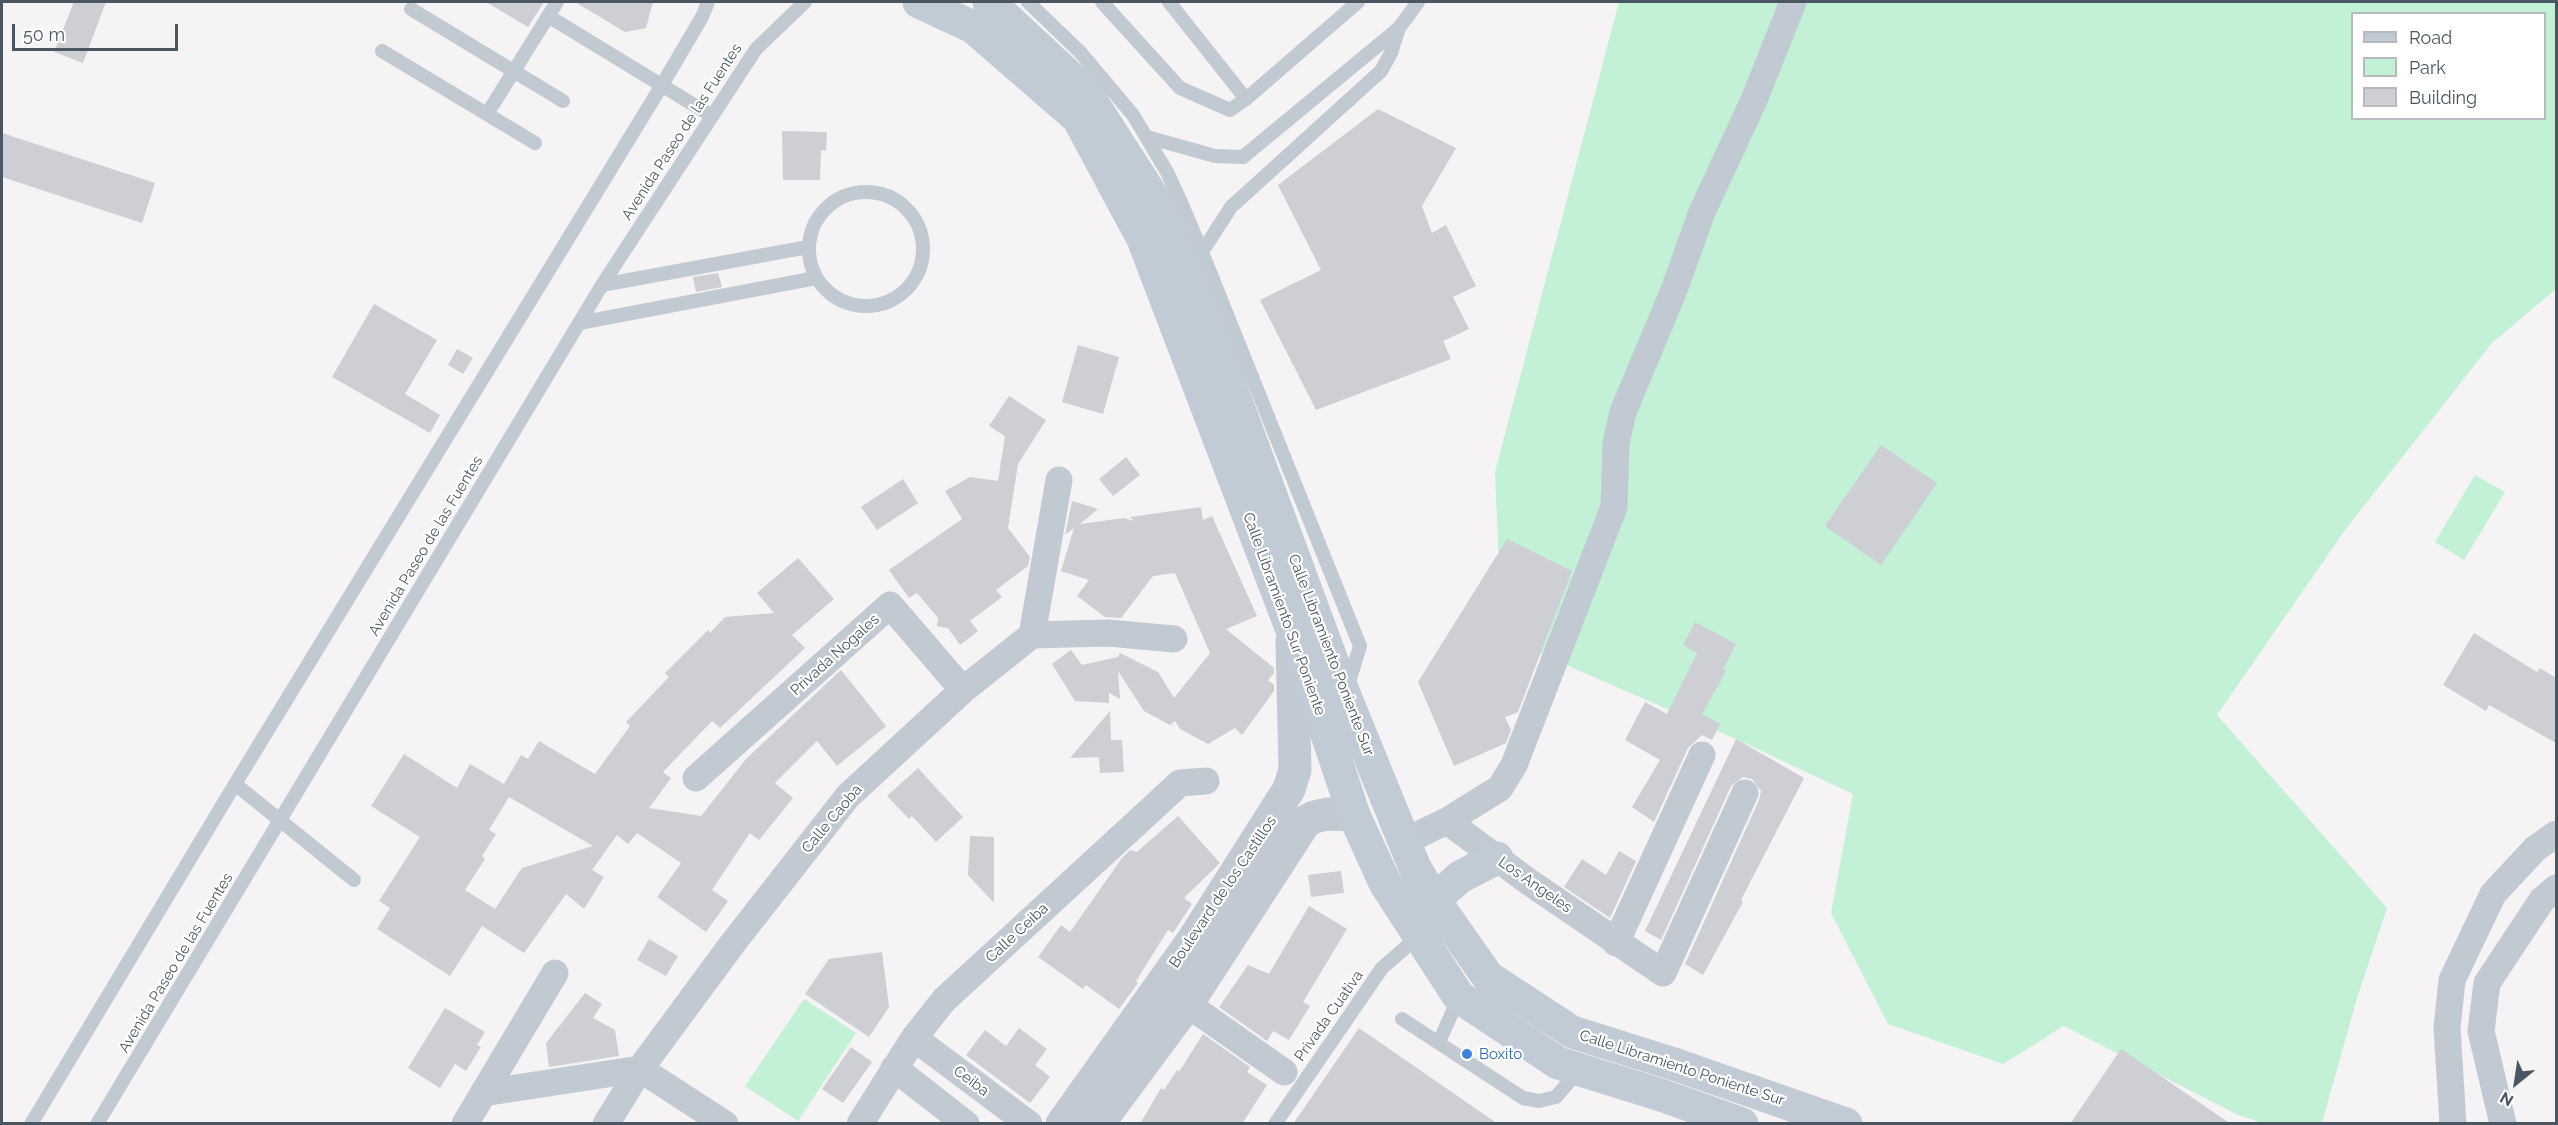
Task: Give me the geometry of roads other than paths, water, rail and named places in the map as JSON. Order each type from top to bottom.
[{"type":"main road","name":"Calle Libramiento Sur Poniente","points":[[919,2],[973,27],[1078,118],[1143,239],[1292,630],[1354,814],[1385,883],[1460,997],[1558,1063],[1674,1106],[1742,1124]]},
{"type":"main road","name":"Calle Libramiento Poniente Sur","points":[[989,2],[1084,90],[1197,266],[1345,696],[1415,868],[1434,900],[1488,977],[1572,1032],[1674,1064],[1846,1124]]},
{"type":"main road","points":[[1434,900],[1460,878],[1497,858]]},
{"type":"street","points":[[1405,841],[1447,821],[1500,788],[1514,765],[1614,507],[1616,443],[1623,412],[1674,290],[1702,212],[1754,100],[1793,2]]},
{"type":"street","points":[[1059,480],[1032,635],[1108,633],[1174,639]]},
{"type":"street","name":"Privada Nogales","points":[[696,778],[890,605],[963,690]]},
{"type":"street","name":"Boulevard de los Castillos","points":[[1062,1124],[1193,940],[1289,789],[1295,770],[1292,630]]},
{"type":"street","name":"Calle Caoba","points":[[606,1124],[640,1069],[733,943],[848,796],[963,690],[1032,635]]},
{"type":"street","points":[[1616,943],[1702,755]]},
{"type":"street","name":"Calle Ceiba","points":[[860,1124],[914,1038],[944,1000],[1180,783],[1206,781]]},
{"type":"street","name":"Los Angeles","points":[[1447,821],[1616,943],[1663,973],[1745,792]]},
{"type":"street","name":"Boulevard de los Castillos","points":[[1101,1123],[1187,1004],[1290,841],[1305,822],[1320,816],[1354,814]]},
{"type":"street","points":[[2453,1124],[2447,1028],[2452,980],[2493,894],[2535,849],[2556,834]]},
{"type":"street","points":[[2503,1124],[2481,1031],[2487,983],[2542,900],[2556,888]]},
{"type":"street","points":[[465,1124],[555,973]]},
{"type":"street","points":[[2452,980],[2487,983]]},
{"type":"street","points":[[1187,1004],[1284,1072]]},
{"type":"street","points":[[2447,1028],[2481,1031]]},
{"type":"street","name":"Ceiba","points":[[914,1038],[1029,1124]]},
{"type":"street","points":[[894,1068],[966,1124]]},
{"type":"street","points":[[483,1093],[640,1069],[725,1124]]},
{"type":"lane","points":[[487,114],[557,2]]},
{"type":"lane","points":[[31,1124],[235,784],[662,85],[702,17],[708,2]]},
{"type":"lane","name":"Avenida Paseo de las Fuentes","points":[[98,1124],[602,285],[756,49],[805,2]]},
{"type":"lane","points":[[1028,2],[1080,52],[1133,115],[1172,182],[1197,266]]},
{"type":"lane","points":[[1102,2],[1180,88],[1230,110],[1246,99],[1358,2]]},
{"type":"lane","points":[[1169,2],[1246,99]]},
{"type":"lane","points":[[1147,137],[1215,156],[1243,157],[1399,28],[1418,2]]},
{"type":"lane","points":[[411,9],[563,101]]},
{"type":"lane","points":[[548,16],[712,116]]},
{"type":"lane","points":[[1197,266],[1231,207],[1381,71],[1391,53],[1399,28]]},
{"type":"lane","points":[[382,51],[535,143]]},
{"type":"lane","points":[[858,192],[878,193],[899,202],[914,216],[921,233],[924,253],[919,273],[898,297],[880,305],[860,306],[847,303],[830,293],[816,278],[811,267],[808,247],[818,216],[832,202],[858,192]]},
{"type":"lane","points":[[602,285],[808,247]]},
{"type":"lane","points":[[579,323],[816,278]]},
{"type":"lane","points":[[235,784],[354,880]]},
{"type":"lane","name":"Privada Cuativa","points":[[1275,1124],[1382,968],[1420,934]]},
{"type":"lane","points":[[1439,1042],[1460,997]]},
{"type":"lane","points":[[1402,1019],[1503,1085],[1531,1100],[1539,1101],[1556,1097],[1578,1071]]},
{"type":"place","name":"Boxito","points":[[1467,1054]]}]
